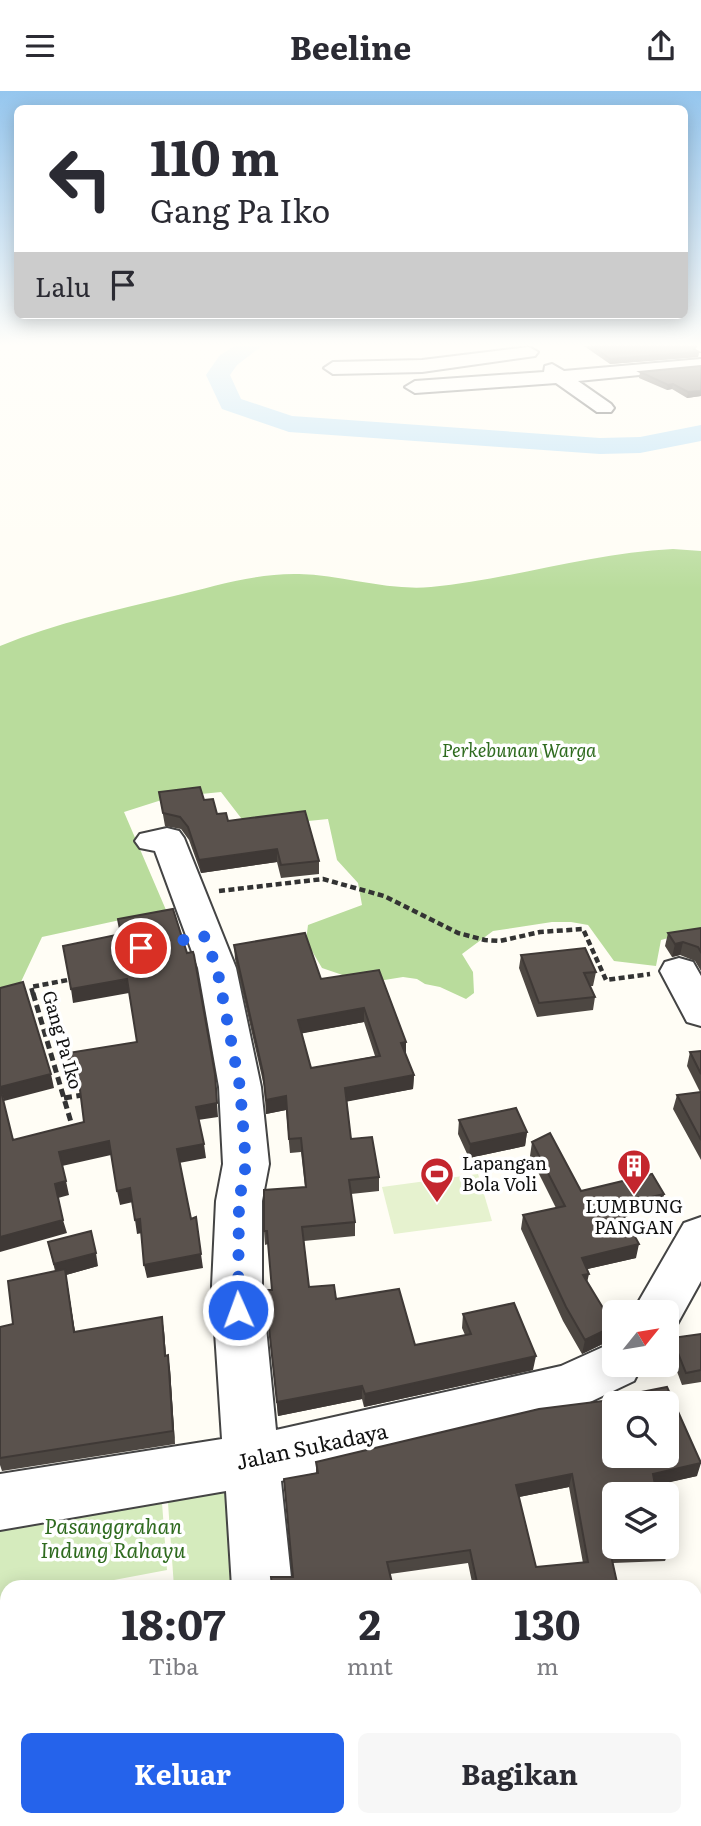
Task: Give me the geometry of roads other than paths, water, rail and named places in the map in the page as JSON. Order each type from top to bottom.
[{"type":"street","points":[[152,841],[167,838],[217,968],[240,1087],[246,1164],[239,1201],[237,1286],[261,1580]]},
{"type":"street","points":[[679,971],[701,1012]]},
{"type":"street","points":[[665,1300],[701,1237]]},
{"type":"street","name":"Jalan Sukadaya","points":[[0,1502],[250,1461],[569,1388],[602,1372]]},
{"type":"waterway","points":[[331,427],[600,446],[640,445],[701,433]]},
{"type":"place","name":"LUMBUNG PANGAN","points":[[634,1196]]},
{"type":"place","name":"Lapangan Bola Voli","points":[[437,1204]]},
{"type":"park label","name":"Perkebunan Warga","points":[[519,751]]},
{"type":"park label","name":"Pasanggrahan Indung Rahayu","points":[[113,1539]]}]
